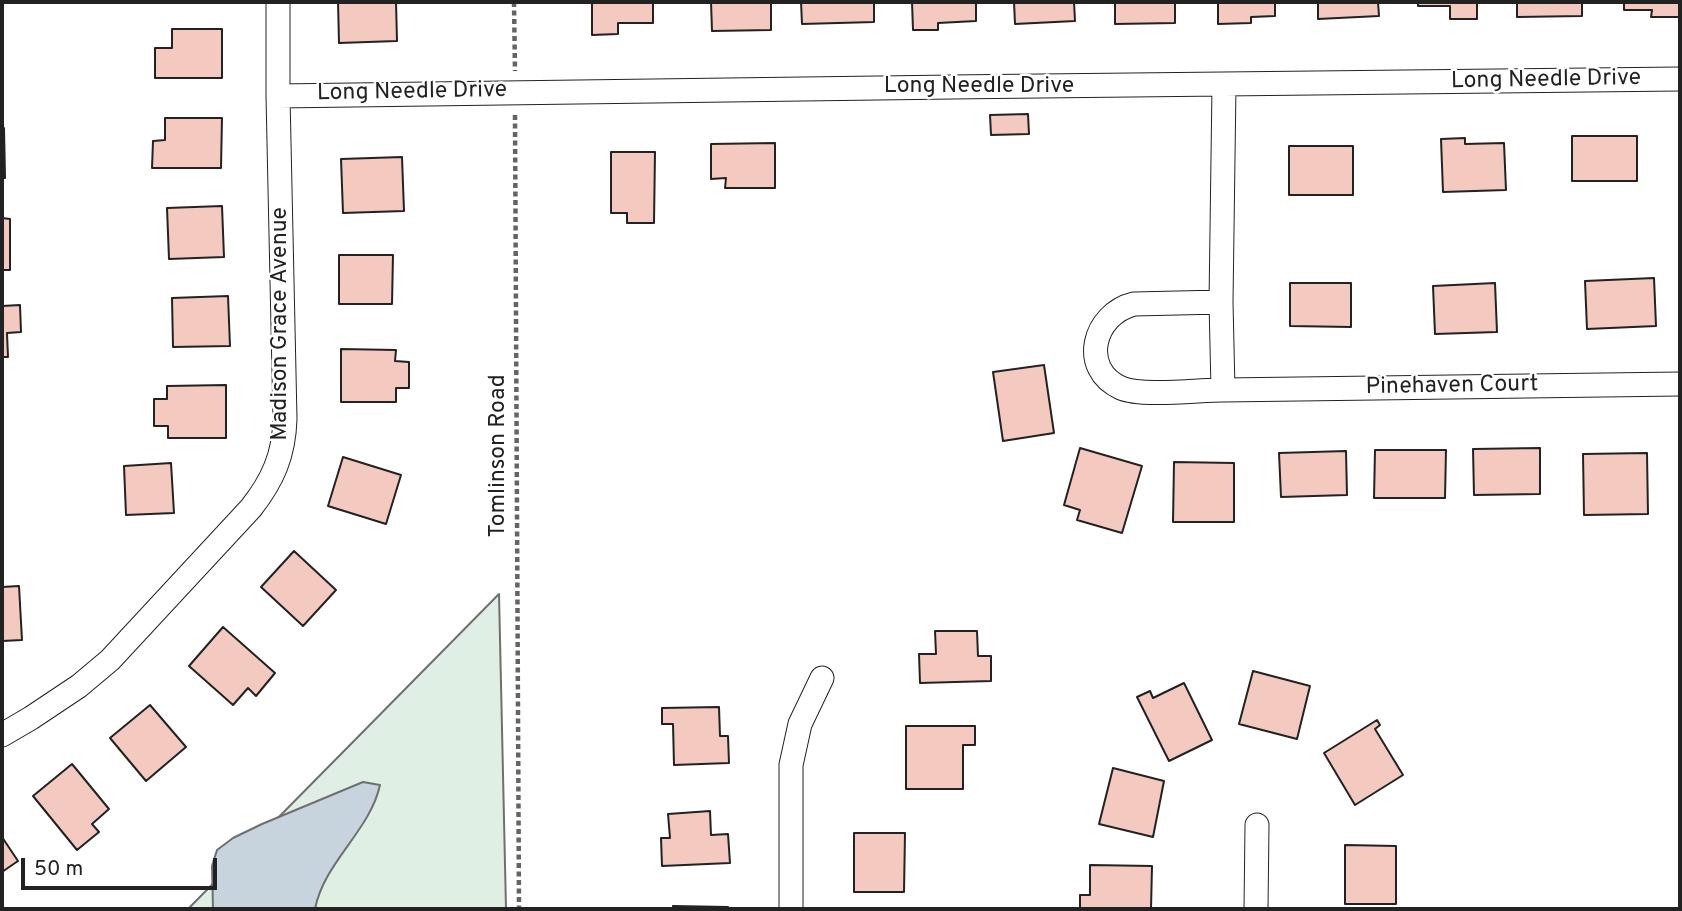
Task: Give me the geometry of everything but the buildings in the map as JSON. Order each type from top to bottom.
[{"type":"street","name":"Madison Grace Avenue","points":[[2,735],[79,686],[110,660],[251,508],[274,475],[283,448],[285,427],[278,2]]},
{"type":"street","name":"Long Needle Drive","points":[[278,96],[515,90],[1224,86],[1680,79]]},
{"type":"street","points":[[1223,390],[1221,302],[1224,86]]},
{"type":"street","name":"Pinehaven Court","points":[[1221,302],[1134,304],[1121,308],[1108,317],[1101,327],[1096,352],[1100,366],[1106,375],[1122,388],[1140,391],[1680,384]]},
{"type":"street","points":[[791,909],[791,765],[800,724],[822,678]]},
{"type":"street","points":[[1256,909],[1257,825]]},
{"type":"path","name":"Tomlinson Road","points":[[514,2],[519,909]]},
{"type":"green space","points":[[499,594],[506,909],[188,909]]},
{"type":"shaded area","points":[[363,782],[380,785],[375,802],[328,876],[315,909],[213,909],[212,866],[217,850],[233,838],[262,824]]}]
